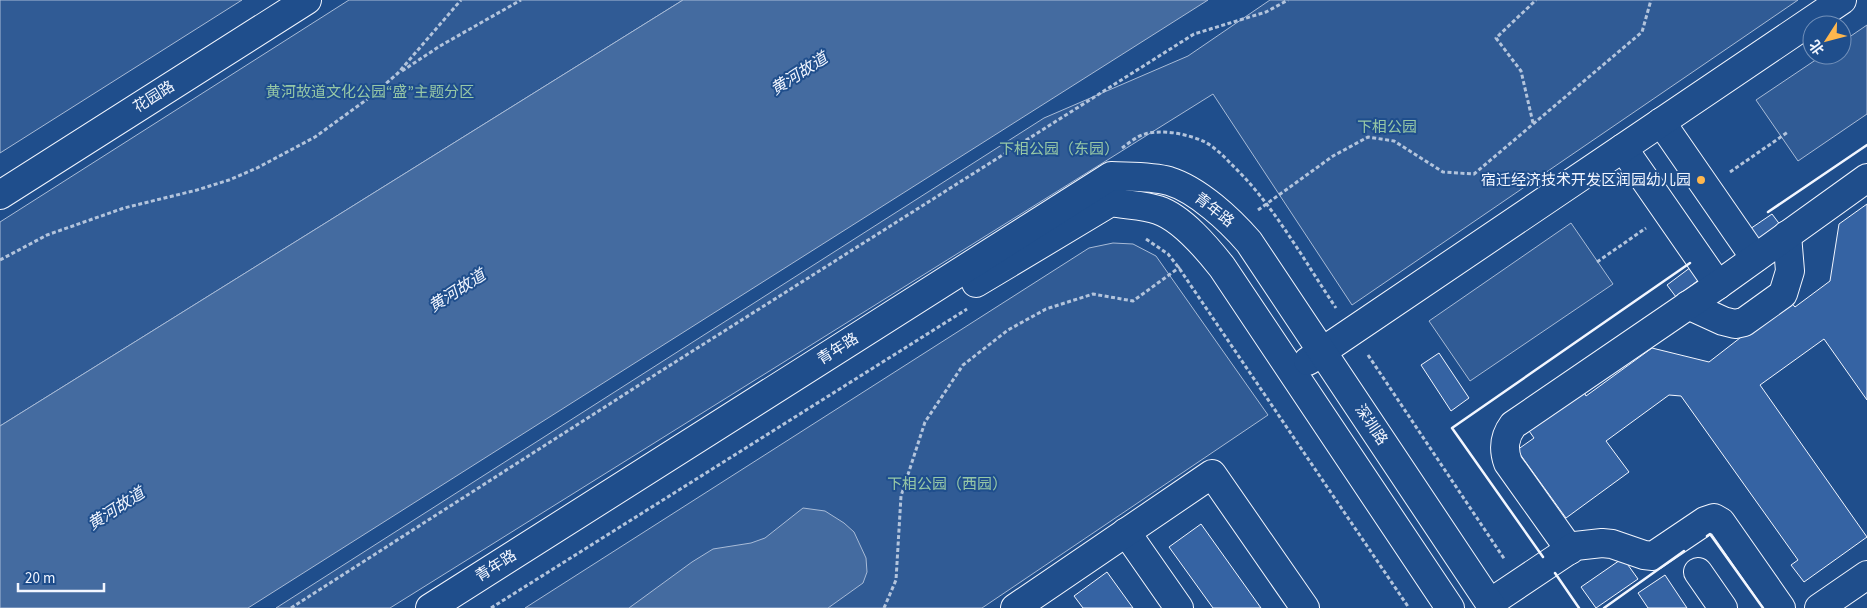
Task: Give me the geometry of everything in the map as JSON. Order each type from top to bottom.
[{"type":"street","name":"花园路","points":[[0,195],[308,0]]},
{"type":"street","points":[[1292,372],[1842,0]]},
{"type":"street","points":[[1661,122],[1755,258]]},
{"type":"street","points":[[1623,148],[1718,285]]},
{"type":"street","name":"青年路","points":[[430,608],[1111,176],[1170,181],[1202,198],[1242,234]]},
{"type":"street","points":[[1570,550],[1508,464],[1505,455],[1507,432],[1513,425],[1718,285],[1867,178]]},
{"type":"street","name":"青年路","points":[[463,608],[934,308],[1111,202],[1159,210],[1184,226],[1215,257]]},
{"type":"street","name":"深圳路","points":[[1242,234],[1492,606]]},
{"type":"street","points":[[1688,305],[1723,321],[1735,324],[1744,322],[1783,294],[1790,271],[1786,235]]},
{"type":"street","points":[[1215,257],[1450,608]]},
{"type":"street","points":[[1027,605],[1126,532],[1212,474],[1305,608]]},
{"type":"street","points":[[1492,606],[1520,583],[1575,546],[1602,543],[1654,556],[1705,521],[1714,518],[1721,522],[1781,608]]},
{"type":"street","points":[[1126,532],[1178,608]]},
{"type":"street","points":[[1698,572],[1723,608]]},
{"type":"street","points":[[1819,608],[1867,575]]},
{"type":"path","points":[[0,260],[48,235],[108,213],[229,180],[257,168],[315,137],[373,95],[398,73],[460,0]]},
{"type":"path","points":[[398,73],[440,46],[521,0]]},
{"type":"path","points":[[292,608],[661,371],[1194,34],[1266,12],[1288,0]]},
{"type":"path","points":[[1533,123],[1521,71],[1496,38],[1536,0]]},
{"type":"path","points":[[1242,234],[1266,204],[1333,156],[1368,137],[1394,142],[1443,172],[1474,174],[1642,32],[1651,0]]},
{"type":"path","points":[[1121,148],[1144,134],[1158,132],[1178,134],[1206,142],[1224,156],[1245,177],[1266,204],[1520,583]]},
{"type":"path","points":[[1143,237],[1168,254],[1179,268],[1408,608]]},
{"type":"path","points":[[884,608],[896,580],[901,496],[925,422],[963,365],[1008,330],[1046,309],[1093,294],[1134,301],[1179,268],[1215,257]]},
{"type":"path","points":[[491,608],[968,308]]},
{"type":"shaded area","points":[[0,0],[242,0],[0,153]]},
{"type":"shaded area","name":"黄河故道文化公园“盛”主题分区","points":[[349,0],[683,0],[0,426],[0,222]]},
{"type":"shaded area","points":[[1270,0],[1798,0],[1352,305],[1213,94],[390,608],[276,608],[1044,118],[1188,56]]},
{"type":"shaded area","points":[[1867,25],[1867,114],[1798,161],[1756,100],[1808,65],[1852,65],[1852,35]]},
{"type":"shaded area","points":[[1571,223],[1613,284],[1470,381],[1429,321]]},
{"type":"shaded area","name":"下相公园（西园）","points":[[1113,243],[1133,244],[1156,256],[1268,415],[982,608],[525,608],[1089,248]]},
{"type":"water","name":"黄河故道","points":[[683,0],[1208,0],[248,608],[0,608],[0,426]]},
{"type":"water","points":[[803,508],[825,511],[844,523],[854,532],[866,558],[867,572],[863,583],[828,608],[629,608],[713,549],[751,543],[765,538]]},
{"type":"building","points":[[1867,204],[1867,400],[1824,339],[1760,385],[1867,537],[1804,582],[1791,565],[1798,560],[1681,396],[1669,395],[1606,441],[1629,472],[1566,518],[1517,450],[1534,438],[1527,428],[1584,392],[1586,396],[1652,348],[1709,362],[1789,300],[1795,307],[1830,281],[1839,224]]},
{"type":"building","points":[[1772,214],[1781,226],[1757,244],[1747,231]]},
{"type":"building","points":[[1691,267],[1700,279],[1676,297],[1667,285]]},
{"type":"building","points":[[1439,353],[1469,398],[1451,411],[1421,365]]},
{"type":"building","points":[[1201,524],[1261,608],[1213,608],[1169,547]]},
{"type":"building","points":[[1623,558],[1638,579],[1596,608],[1581,587]]},
{"type":"building","points":[[1107,572],[1133,608],[1083,608],[1074,596]]},
{"type":"building","points":[[1665,575],[1687,608],[1648,608],[1638,593]]},
{"type":"wall","points":[[1768,212],[1867,145]]},
{"type":"wall","points":[[1543,557],[1452,428],[1690,263]]},
{"type":"wall","points":[[1707,536],[1710,534],[1763,608]]},
{"type":"wall","points":[[1604,608],[1684,551]]},
{"type":"wall","points":[[1555,573],[1579,608]]},
{"type":"place","name":"宿迁经济技术开发区润园幼儿园","points":[[1701,180]]},
{"type":"park label","name":"下相公园","points":[[1387,127]]},
{"type":"park label","name":"下相公园（东园）","points":[[1059,149]]}]
